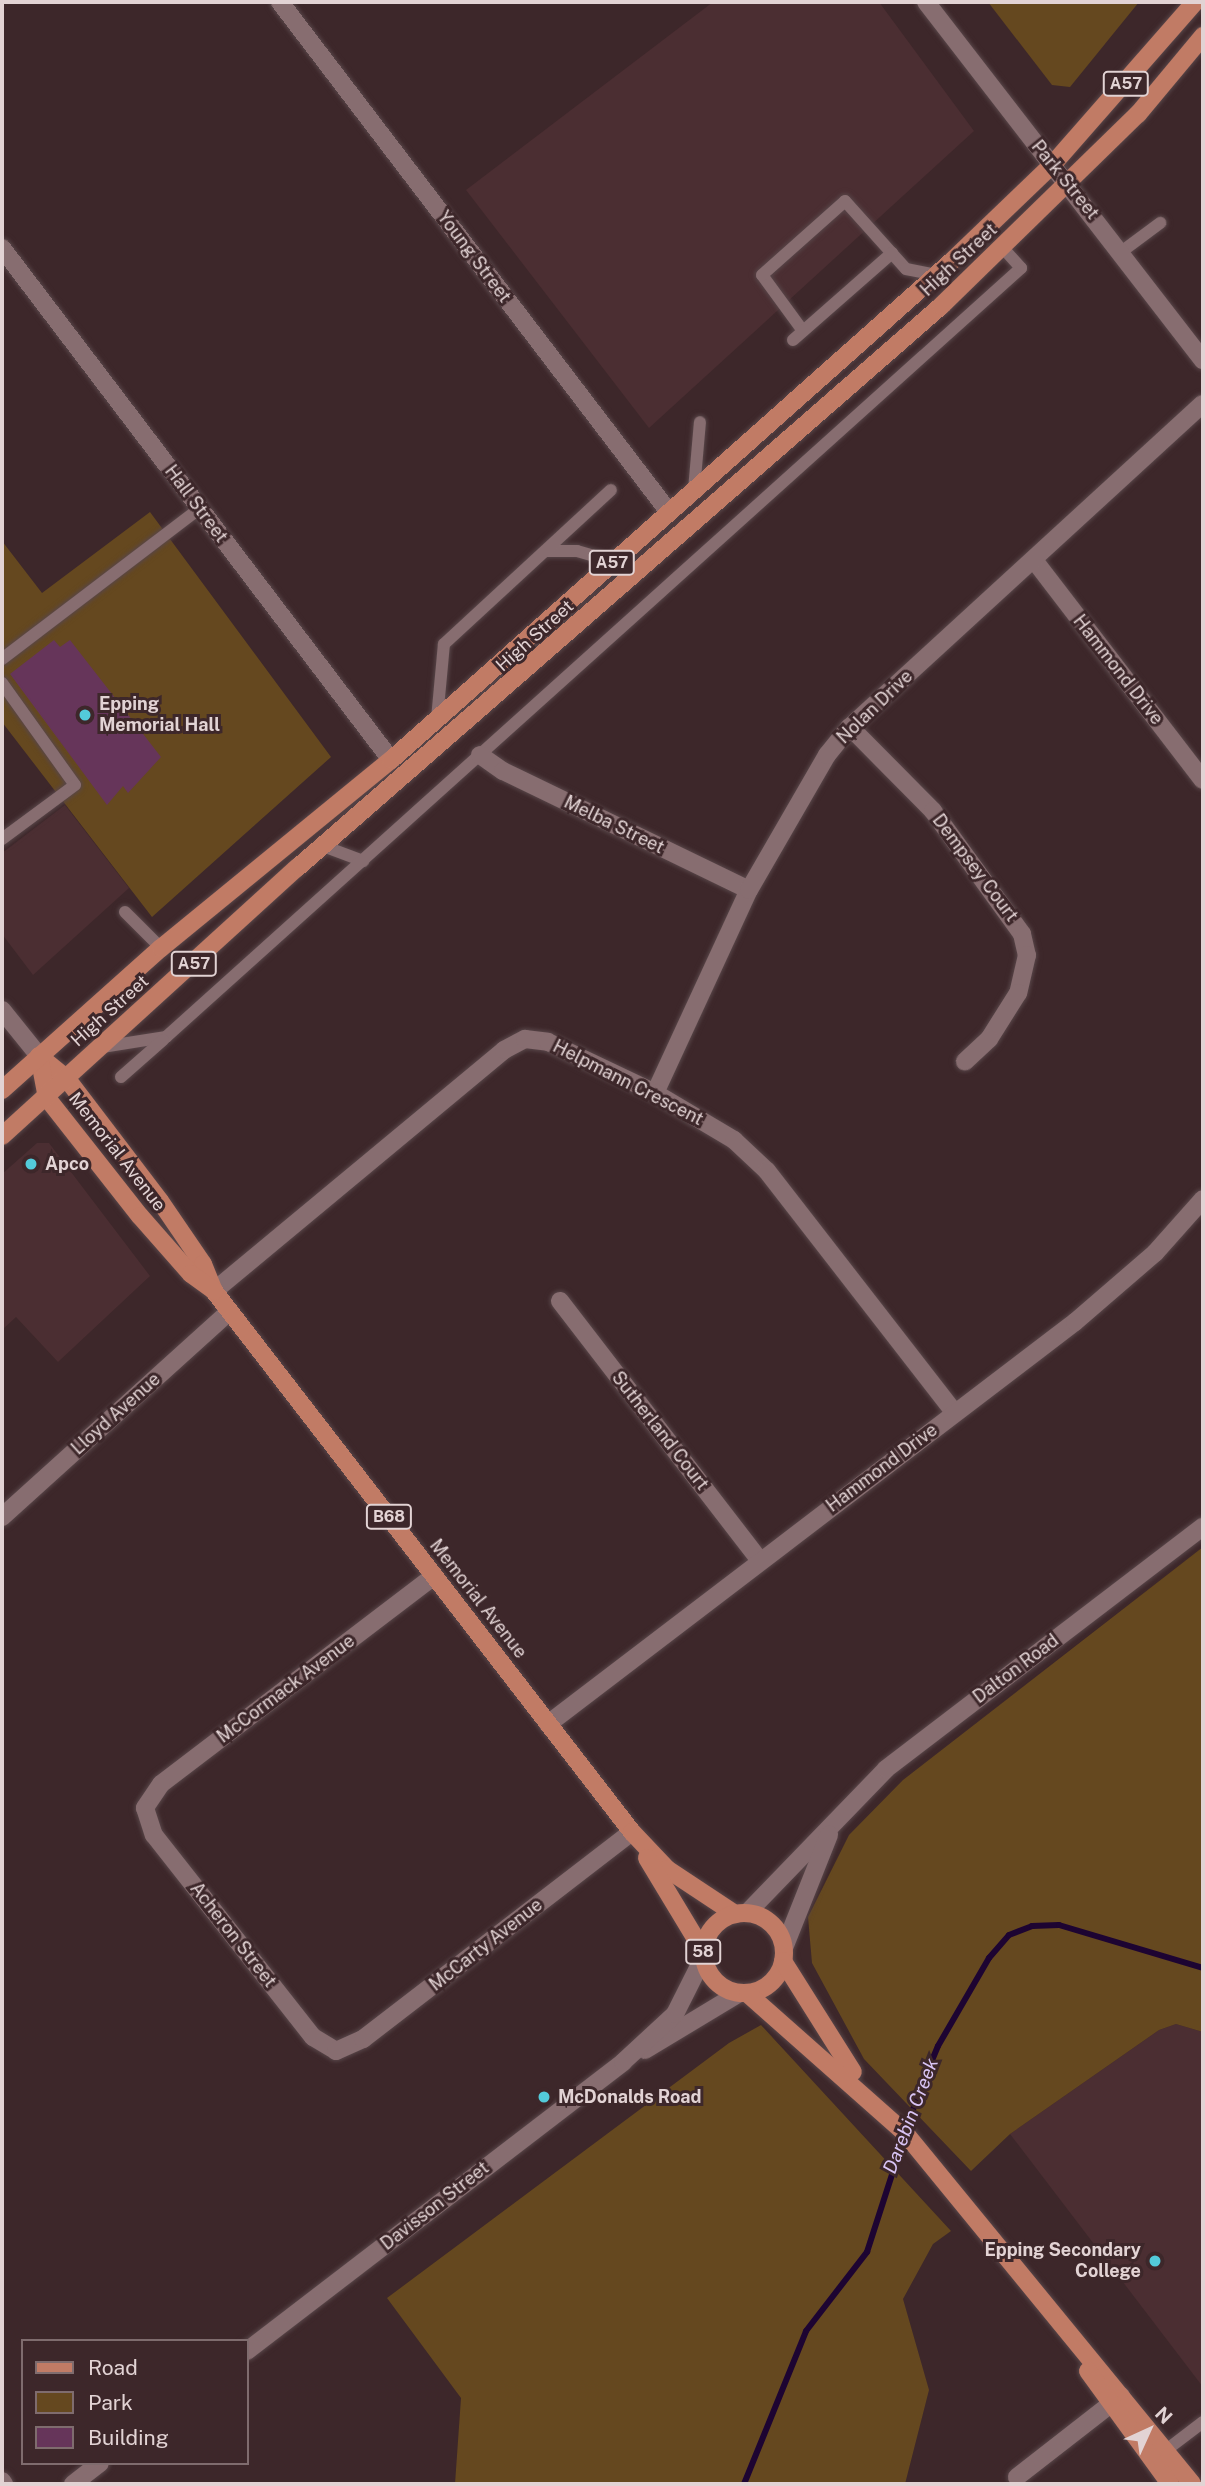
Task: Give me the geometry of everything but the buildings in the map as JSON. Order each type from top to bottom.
[{"type":"main road","name":"High Street","points":[[2,1090],[161,948],[391,760],[937,275],[1054,163],[1195,2]]},
{"type":"main road","name":"High Street","points":[[2,1136],[297,868],[1003,248],[1069,184],[1203,36]]},
{"type":"main road","name":"Memorial Avenue","points":[[39,1055],[67,1079],[167,1211],[203,1264],[214,1291]]},
{"type":"main road","name":"Memorial Avenue","points":[[39,1055],[47,1097],[140,1216],[191,1274],[214,1291],[230,1311],[632,1832],[667,1869],[741,1913]]},
{"type":"main road","name":"Memorial Avenue","points":[[632,1832],[703,1954]]},
{"type":"main road","name":"58","points":[[871,2098],[743,1994],[715,1982],[703,1954],[713,1927],[741,1913],[772,1924],[784,1955],[824,2032],[871,2098],[937,2170],[1159,2456],[1192,2484]]},
{"type":"main road","points":[[743,1994],[771,1983],[784,1955]]},
{"type":"main road","name":"58","points":[[1159,2456],[1170,2484]]},
{"type":"street","name":"Young Street","points":[[280,2],[668,512]]},
{"type":"street","name":"Park Street","points":[[926,2],[1054,163],[1203,360]]},
{"type":"street","name":"Hall Street","points":[[2,248],[391,760]]},
{"type":"street","name":"Nolan Drive","points":[[655,1093],[750,890],[805,786],[850,727],[1203,404]]},
{"type":"street","name":"Hammond Drive","points":[[1034,560],[1203,780]]},
{"type":"street","name":"Dempsey Court","points":[[850,727],[933,811],[1022,933],[1027,955],[1018,993],[989,1039],[965,1061]]},
{"type":"street","name":"Melba Street","points":[[480,755],[503,771],[750,890]]},
{"type":"street","name":"Memorial Avenue","points":[[2,1010],[39,1055]]},
{"type":"street","name":"Helpmann Crescent","points":[[214,1291],[504,1050],[524,1040],[548,1042],[655,1093],[734,1140],[767,1171],[954,1412]]},
{"type":"street","name":"Hammond Drive","points":[[548,1724],[1115,1290],[1203,1199]]},
{"type":"street","name":"Sutherland Court","points":[[560,1301],[760,1561]]},
{"type":"street","name":"Lloyd Avenue","points":[[2,1517],[230,1311]]},
{"type":"street","name":"Dalton Road","points":[[741,1913],[886,1769],[1203,1527]]},
{"type":"street","name":"McCormack Avenue","points":[[145,1808],[161,1784],[435,1576]]},
{"type":"street","name":"Acheron Street","points":[[145,1808],[154,1835],[313,2037],[336,2051]]},
{"type":"street","name":"Dalton Road","points":[[784,1955],[836,1819]]},
{"type":"street","name":"McCarty Avenue","points":[[336,2051],[363,2039],[632,1832]]},
{"type":"street","name":"Davisson Street","points":[[248,2350],[623,2062],[675,2014],[703,1954]]},
{"type":"street","name":"Davisson Street","points":[[623,2062],[743,1994]]},
{"type":"street","points":[[1017,2477],[1116,2400]]},
{"type":"street","points":[[73,2484],[97,2465]]},
{"type":"lane","points":[[892,253],[798,335],[762,275],[845,201],[892,253],[906,269],[937,275]]},
{"type":"lane","points":[[1121,252],[1160,223]]},
{"type":"lane","points":[[121,1077],[1021,268],[1003,248]]},
{"type":"lane","points":[[694,490],[700,422]]},
{"type":"lane","points":[[437,719],[444,645],[611,490]]},
{"type":"lane","points":[[2,659],[199,509]]},
{"type":"lane","points":[[546,551],[577,551],[613,561]]},
{"type":"lane","points":[[2,683],[75,785],[2,839]]},
{"type":"lane","points":[[323,846],[363,860]]},
{"type":"lane","points":[[125,912],[161,948]]},
{"type":"lane","points":[[102,1047],[166,1037]]},
{"type":"lane","points":[[1159,2456],[1203,2422]]},
{"type":"shaded area","points":[[713,2],[879,2],[974,131],[649,428],[466,190]]},
{"type":"shaded area","points":[[65,805],[129,888],[33,975],[2,934],[2,853]]},
{"type":"shaded area","points":[[37,1143],[49,1143],[150,1276],[58,1362],[16,1317],[2,1330],[2,1174]]},
{"type":"shaded area","name":"Epping Secondary College","points":[[1176,2024],[1203,2032],[1203,2387],[1010,2134],[1159,2030]]},
{"type":"green space","points":[[988,2],[1139,2],[1070,87],[1052,85]]},
{"type":"green space","points":[[150,512],[331,757],[152,917],[2,722],[2,541],[42,593]]},
{"type":"green space","points":[[1203,1547],[1203,2032],[1176,2024],[1159,2030],[1010,2134],[971,2171],[864,2059],[812,1963],[808,1917],[849,1835],[903,1780]]},
{"type":"green space","points":[[761,2025],[951,2231],[933,2244],[903,2299],[929,2390],[905,2484],[455,2484],[461,2398],[387,2298],[729,2043]]},
{"type":"waterway","name":"Darebin Creek","points":[[744,2484],[806,2331],[867,2252],[918,2094],[938,2046],[989,1958],[1009,1935],[1032,1926],[1059,1925],[1203,1968]]},
{"type":"place","name":"Epping Memorial Hall","points":[[85,715]]},
{"type":"place","name":"Apco","points":[[31,1164]]},
{"type":"place","name":"McDonalds Road","points":[[544,2097]]},
{"type":"place","name":"Epping Secondary College","points":[[1155,2261]]}]
